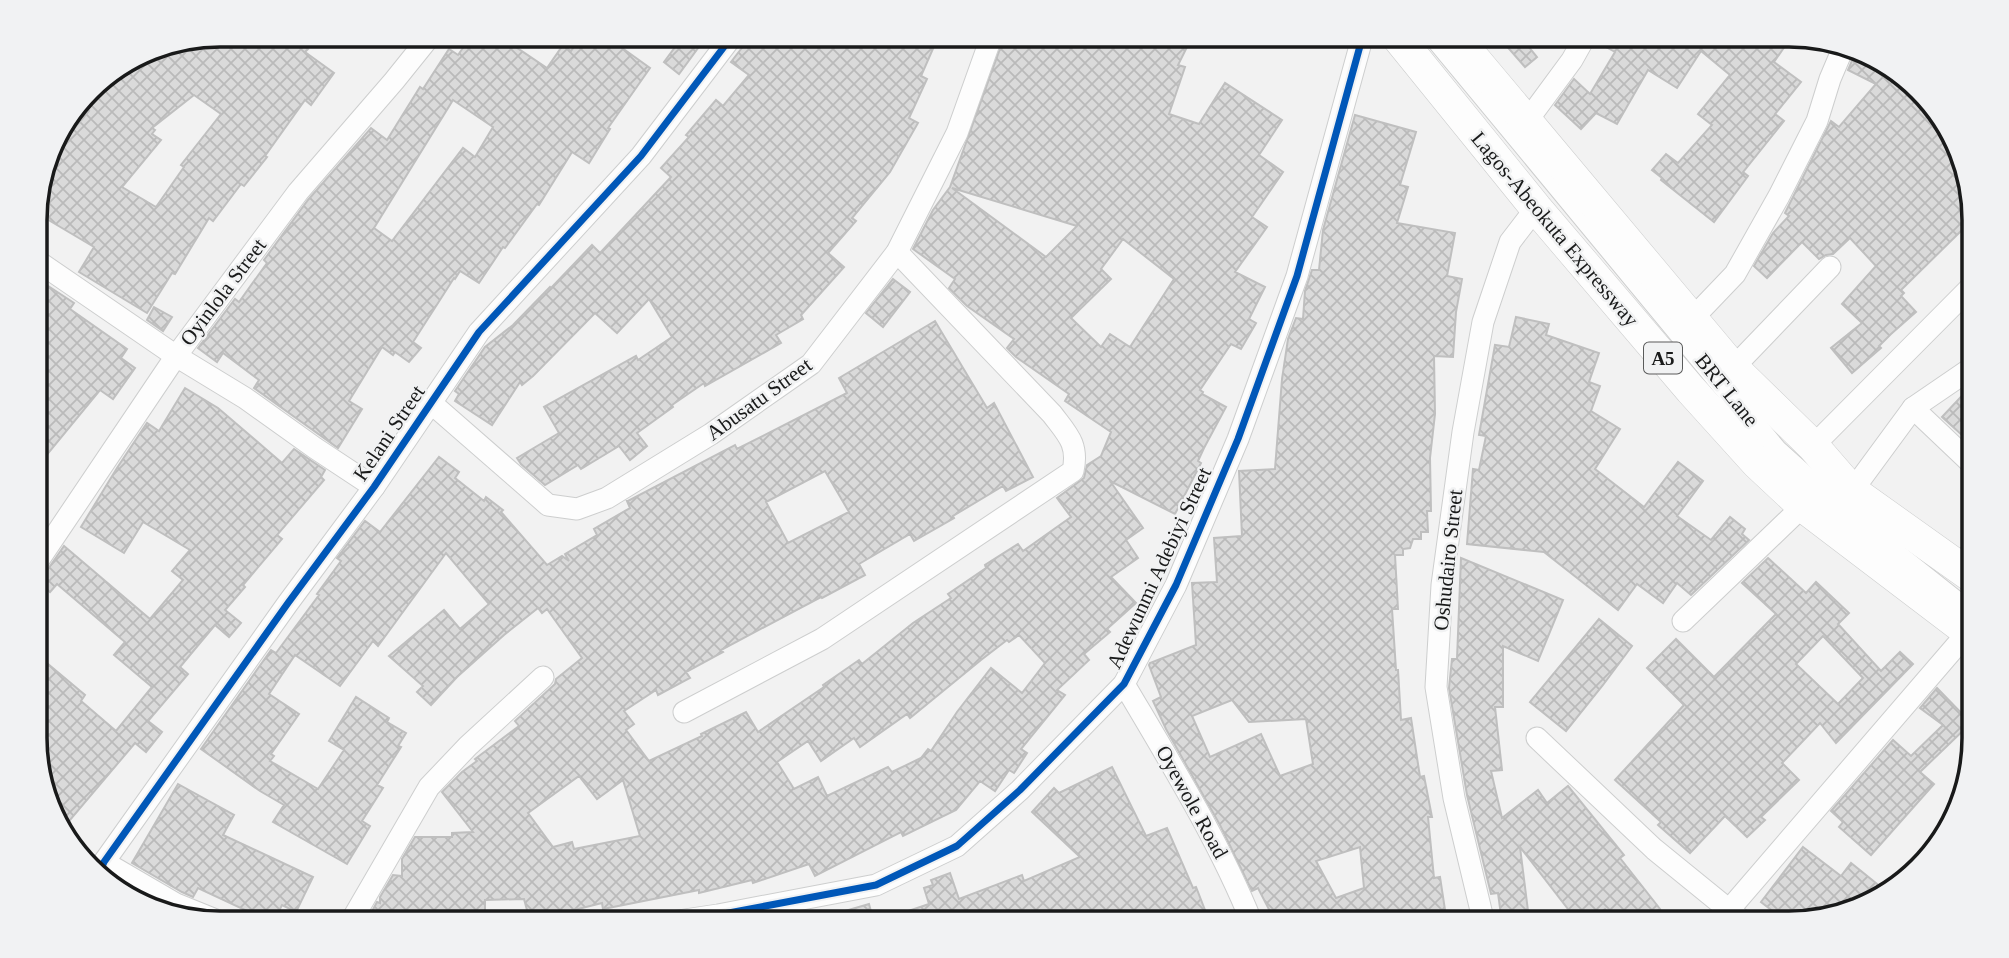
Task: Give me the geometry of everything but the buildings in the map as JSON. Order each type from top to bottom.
[{"type":"highway","name":"Lagos-Abeokuta Expressway","points":[[1406,47],[1536,208],[1757,463],[1803,506],[1962,621]]},
{"type":"highway","name":"A5","points":[[1464,47],[1691,320],[1733,368],[1813,446],[1852,491],[1962,561]]},
{"type":"street","name":"Oyinlola Street","points":[[47,547],[176,356],[298,192],[421,47]]},
{"type":"street","name":"Kelani Street","points":[[104,865],[374,486],[479,332],[641,156],[724,47]]},
{"type":"street","name":"Abusatu Street","points":[[430,402],[548,505],[577,509],[607,498],[700,441],[811,364],[897,252],[957,133],[988,47]]},
{"type":"street","name":"Adewunmi Adebiyi Street","points":[[741,911],[876,885],[957,846],[1020,790],[1124,684],[1176,585],[1238,439],[1297,275],[1360,47]]},
{"type":"street","name":"BRT Lane","points":[[1443,47],[1776,450],[1962,619]]},
{"type":"street","points":[[1527,121],[1579,47]]},
{"type":"street","points":[[1691,320],[1735,274],[1779,196],[1817,121],[1840,55]]},
{"type":"street","name":"Oshudairo Street","points":[[1481,910],[1454,798],[1436,687],[1442,585],[1463,432],[1483,322],[1510,242],[1536,208]]},
{"type":"street","points":[[684,712],[821,639],[1073,471],[1076,458],[1072,440],[1052,414],[897,252]]},
{"type":"street","points":[[1733,368],[1830,267]]},
{"type":"street","points":[[48,268],[374,486]]},
{"type":"street","points":[[1813,446],[1962,296]]},
{"type":"street","points":[[1852,491],[1913,408],[1962,375]]},
{"type":"street","points":[[1913,408],[1962,455]]},
{"type":"street","points":[[1682,621],[1803,506]]},
{"type":"street","points":[[1742,910],[1962,640]]},
{"type":"street","points":[[357,911],[429,787],[468,746],[543,677]]},
{"type":"street","name":"Oyewole Road","points":[[1124,684],[1192,799],[1236,882],[1247,910]]},
{"type":"street","points":[[1537,738],[1654,849],[1728,910]]},
{"type":"street","points":[[111,872],[181,906]]},
{"type":"cycle path","points":[[103,864],[288,603],[374,487],[479,332],[641,156],[724,47]]},
{"type":"cycle path","points":[[741,911],[876,885],[957,846],[1020,790],[1124,684],[1176,585],[1238,439],[1297,276],[1360,47]]}]
